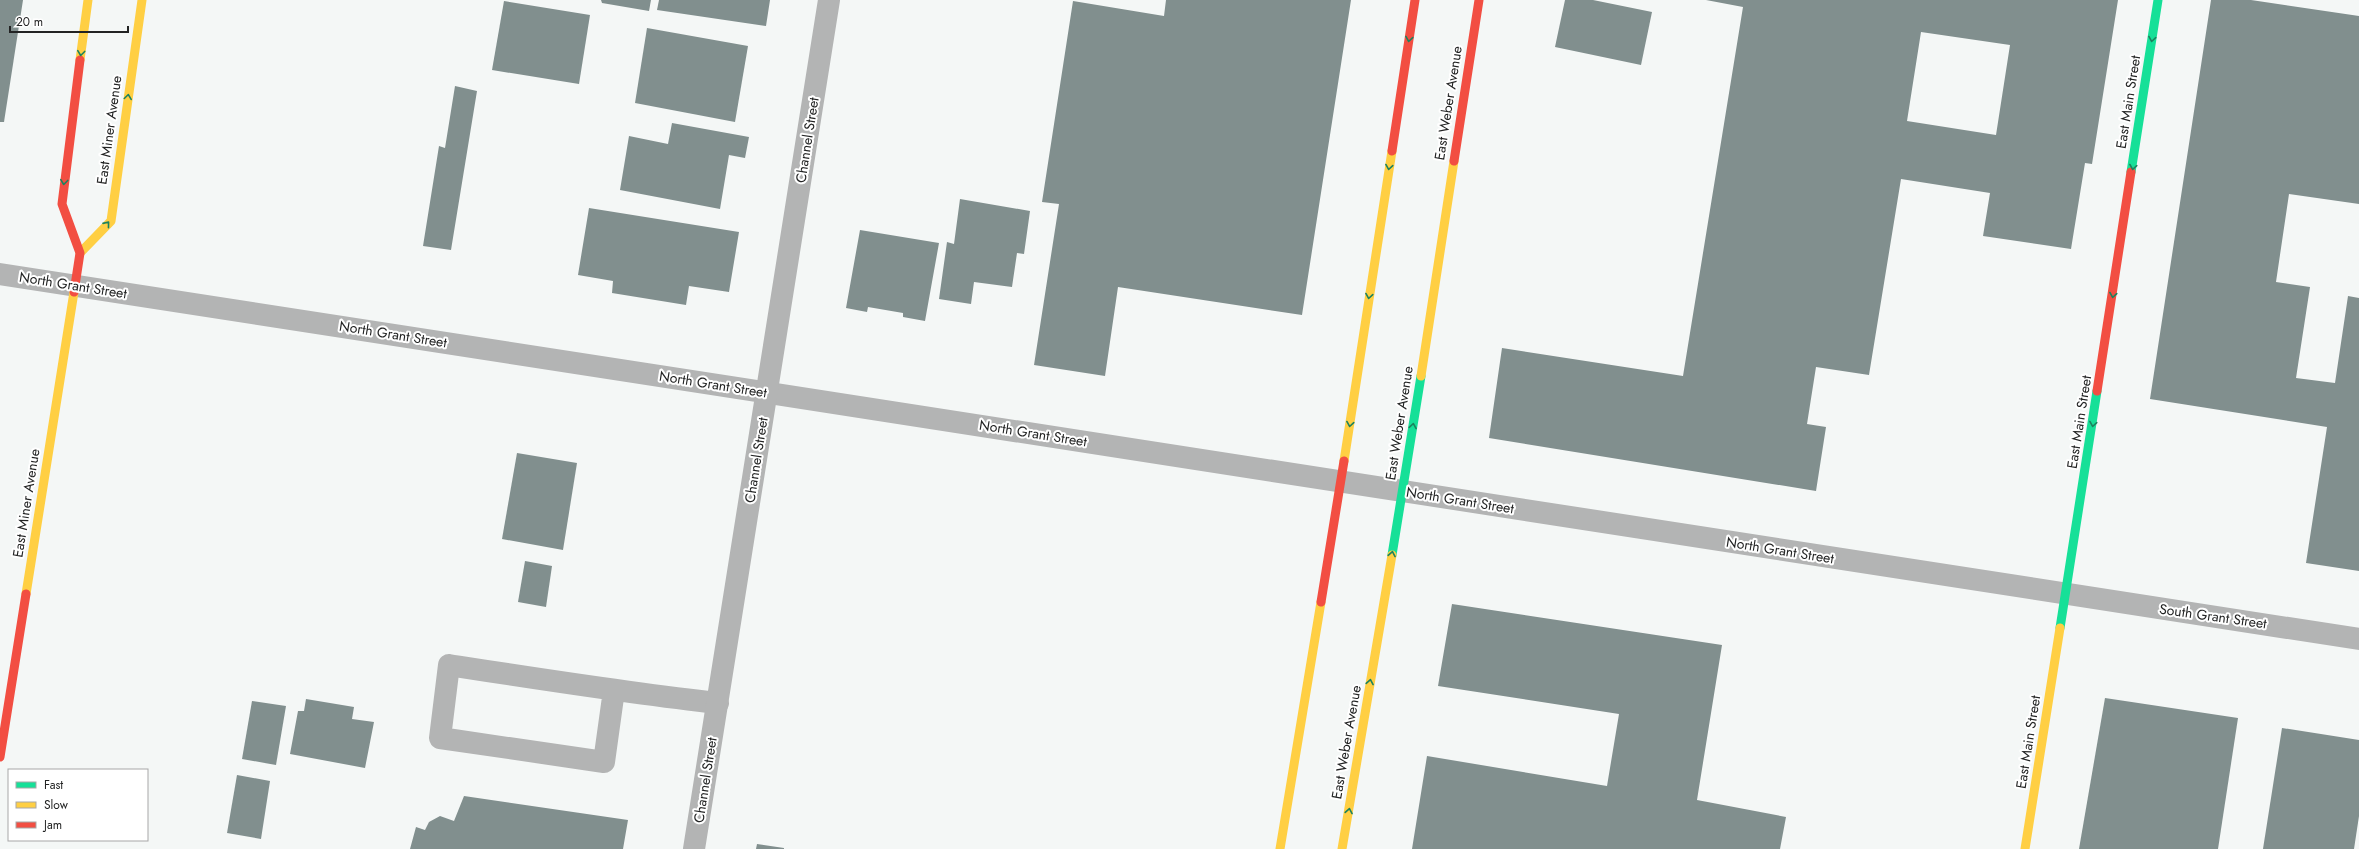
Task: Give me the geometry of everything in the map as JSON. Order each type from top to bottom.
[{"type":"main road","points":[[80,253],[62,204],[88,0]]},
{"type":"main road","name":"East Miner Avenue","points":[[0,757],[80,253],[111,221],[142,0]]},
{"type":"main road","points":[[1280,849],[1341,481],[1415,0]]},
{"type":"main road","name":"East Weber Avenue","points":[[1342,849],[1402,491],[1478,0]]},
{"type":"main road","name":"East Main Street","points":[[2025,849],[2158,0]]},
{"type":"street","name":"Channel Street","points":[[694,849],[829,0]]},
{"type":"street","name":"North Grant Street","points":[[0,274],[1341,481],[2066,595]]},
{"type":"street","name":"South Grant Street","points":[[2066,595],[2359,639]]},
{"type":"street","points":[[614,690],[604,762],[440,738],[449,666],[614,690],[718,703]]},
{"type":"building","points":[[0,0],[23,0],[4,122],[0,122]]},
{"type":"building","points":[[601,0],[651,0],[649,11],[602,3]]},
{"type":"building","points":[[659,0],[770,0],[766,26],[657,10]]},
{"type":"building","points":[[1166,0],[1351,0],[1302,315],[1118,287],[1105,376],[1034,365],[1059,204],[1042,202],[1073,1],[1164,16]]},
{"type":"building","points":[[1565,0],[1593,0],[1652,12],[1641,65],[1555,47]]},
{"type":"building","points":[[1706,0],[2118,0],[2092,164],[2085,163],[2071,249],[1983,236],[1990,193],[1901,179],[1869,375],[1816,367],[1807,424],[1826,427],[1816,491],[1489,438],[1502,348],[1683,376],[1743,7]],"holes":[[[1921,32],[2010,45],[1996,135],[1907,121]]]},
{"type":"building","points":[[2211,0],[2251,0],[2359,16],[2359,204],[2289,194],[2276,282],[2310,287],[2296,378],[2335,383],[2348,296],[2359,298],[2359,571],[2306,563],[2327,427],[2150,399]]},
{"type":"building","points":[[504,1],[590,15],[579,84],[492,70]]},
{"type":"building","points":[[647,28],[748,46],[735,122],[635,103]]},
{"type":"building","points":[[455,86],[477,91],[451,250],[423,246],[439,146],[445,148]]},
{"type":"building","points":[[672,123],[749,137],[745,158],[729,155],[720,209],[620,190],[629,136],[668,144]]},
{"type":"building","points":[[960,199],[1030,211],[1024,254],[1017,253],[1012,287],[974,282],[971,304],[939,299],[947,242],[954,244]]},
{"type":"building","points":[[589,208],[739,232],[729,292],[689,286],[686,305],[612,293],[613,281],[578,275]]},
{"type":"building","points":[[860,230],[939,243],[925,321],[903,317],[903,313],[868,307],[867,312],[846,308]]},
{"type":"building","points":[[517,453],[577,463],[563,550],[502,539]]},
{"type":"building","points":[[525,561],[552,566],[546,607],[518,602]]},
{"type":"building","points":[[1452,604],[1722,645],[1697,800],[1786,817],[1780,849],[1412,849],[1427,756],[1607,786],[1619,714],[1438,686]]},
{"type":"building","points":[[2105,698],[2238,718],[2218,849],[2079,849]]},
{"type":"building","points":[[306,699],[354,707],[352,719],[374,722],[365,768],[290,754],[298,711],[304,711]]},
{"type":"building","points":[[252,701],[286,706],[276,765],[242,759]]},
{"type":"building","points":[[2282,728],[2359,740],[2359,816],[2354,849],[2263,849]]},
{"type":"building","points":[[237,775],[270,781],[261,839],[227,833]]},
{"type":"building","points":[[464,796],[628,820],[623,849],[410,849],[416,827],[425,830],[429,822],[440,816],[454,821]]},
{"type":"building","points":[[757,844],[784,848],[784,849],[756,849]]},
{"type":"traffic: fast","points":[[2131,172],[2158,0]]},
{"type":"traffic: fast","points":[[1392,555],[1421,376]]},
{"type":"traffic: fast","points":[[2060,628],[2097,391]]},
{"type":"traffic: slow","points":[[80,60],[88,0]]},
{"type":"traffic: slow","points":[[80,253],[111,221],[142,0]]},
{"type":"traffic: slow","points":[[1344,461],[1392,151]]},
{"type":"traffic: slow","points":[[1421,376],[1454,161]]},
{"type":"traffic: slow","points":[[26,594],[74,292]]},
{"type":"traffic: slow","points":[[1342,849],[1392,555]]},
{"type":"traffic: slow","points":[[1280,849],[1321,602]]},
{"type":"traffic: slow","points":[[2025,849],[2060,628]]},
{"type":"traffic: jam","points":[[1392,151],[1415,0]]},
{"type":"traffic: jam","points":[[1454,161],[1479,0]]},
{"type":"traffic: jam","points":[[74,292],[80,253],[62,204],[80,60]]},
{"type":"traffic: jam","points":[[2097,391],[2131,172]]},
{"type":"traffic: jam","points":[[1321,602],[1344,461]]},
{"type":"traffic: jam","points":[[0,757],[26,594]]}]
